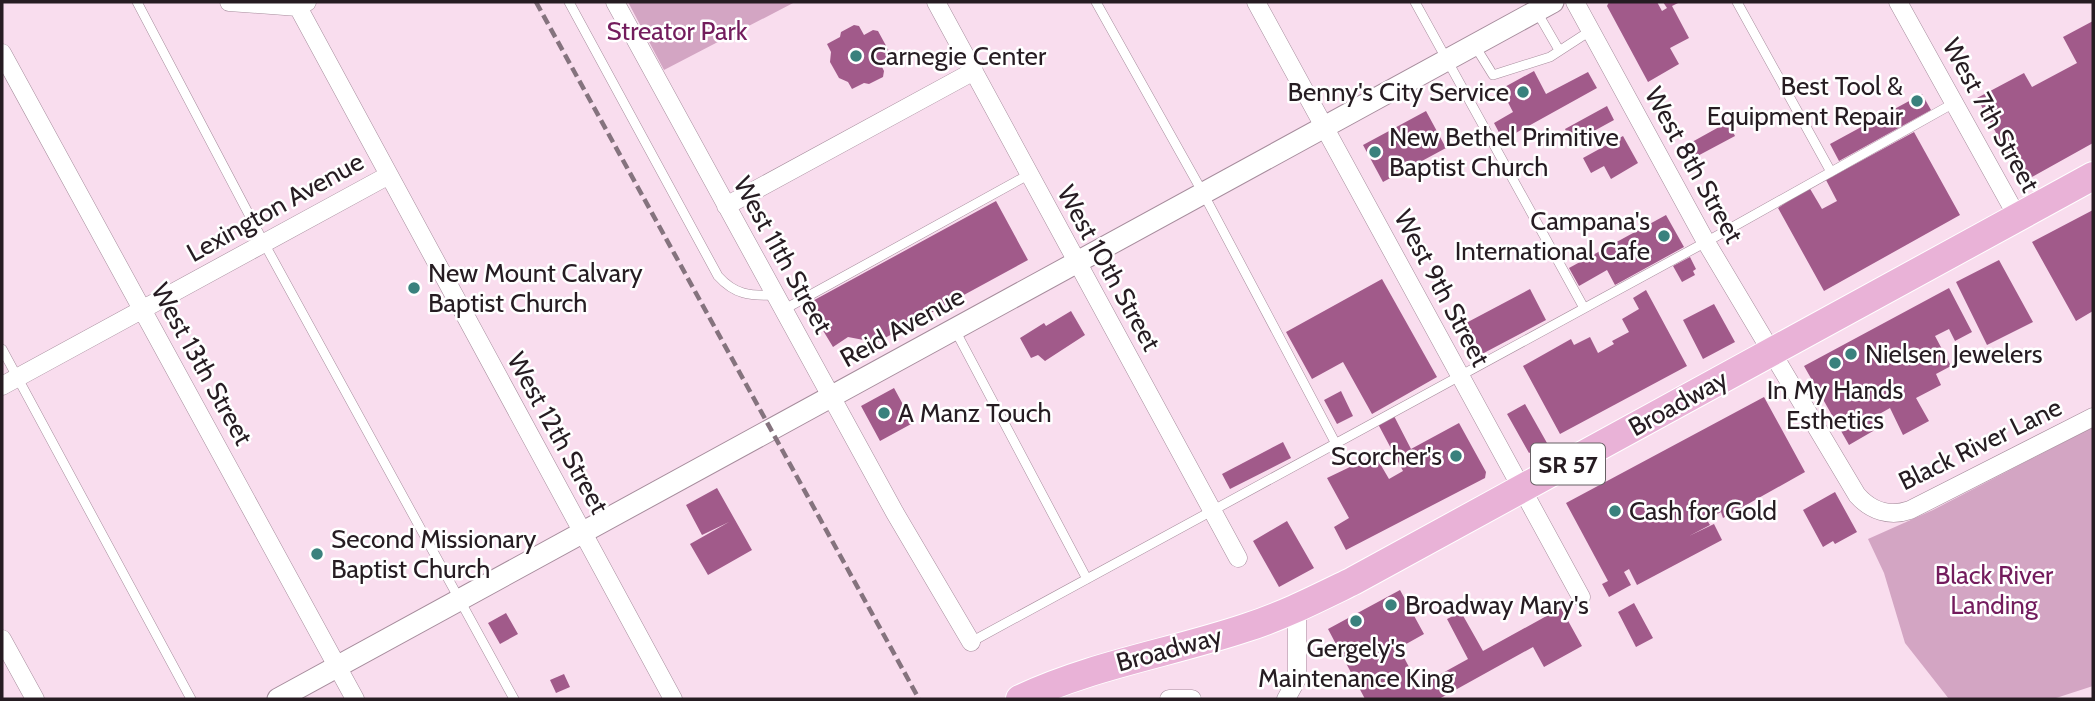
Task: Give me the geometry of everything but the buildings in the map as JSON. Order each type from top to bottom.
[{"type":"main road","name":"Broadway","points":[[1020,699],[1088,672],[1244,629],[1297,608],[1353,581],[2093,176]]},
{"type":"street","points":[[229,2],[302,4]]},
{"type":"street","name":"West 11th Street","points":[[615,2],[831,398],[971,642]]},
{"type":"street","name":"West 10th Street","points":[[936,2],[1238,558]]},
{"type":"street","name":"West 9th Street","points":[[1256,2],[1581,597]]},
{"type":"street","name":"West 8th Street","points":[[1575,2],[1706,242],[1857,495],[1872,508],[1889,513]]},
{"type":"street","name":"West 7th Street","points":[[1898,2],[2018,218]]},
{"type":"street","name":"West 12th Street","points":[[302,4],[388,175],[673,699]]},
{"type":"street","name":"Reid Avenue","points":[[278,699],[1545,6]]},
{"type":"street","name":"West 13th Street","points":[[3,60],[355,699]]},
{"type":"street","points":[[726,206],[974,71]]},
{"type":"street","name":"Lexington Avenue","points":[[10,382],[388,175]]},
{"type":"street","name":"Black River Lane","points":[[1889,513],[1916,507],[2093,416]]},
{"type":"street","points":[[1286,699],[1297,678],[1297,608]]},
{"type":"street","points":[[2,639],[34,699]]},
{"type":"street","points":[[1169,699],[1192,699]]},
{"type":"lane","points":[[137,2],[264,243],[514,699]]},
{"type":"lane","points":[[569,2],[709,261],[724,283],[741,294],[779,302],[1028,175]]},
{"type":"lane","points":[[1096,2],[1203,193],[1336,444]]},
{"type":"lane","points":[[1415,2],[1584,308]]},
{"type":"lane","points":[[1737,2],[1830,172]]},
{"type":"lane","points":[[1545,6],[1559,50]]},
{"type":"lane","points":[[1474,45],[1493,75],[1549,57],[1590,31]]},
{"type":"lane","points":[[971,642],[1706,242],[1954,103]]},
{"type":"lane","points":[[955,330],[1087,579]]},
{"type":"lane","points":[[2,349],[10,382],[191,699]]},
{"type":"green space","name":"Streator Park","points":[[628,2],[795,2],[664,70]]},
{"type":"green space","name":"Black River Landing","points":[[2093,427],[2093,686],[2053,699],[1949,699],[1905,643],[1884,573],[1868,539],[1933,510]]},
{"type":"railway","points":[[536,2],[919,699]]},
{"type":"place","name":"Carnegie Center","points":[[856,56]]},
{"type":"place","name":"Benny's City Service","points":[[1523,92]]},
{"type":"place","name":"Best Tool & Equipment Repair","points":[[1917,101]]},
{"type":"place","name":"New Bethel Primitive Baptist Church","points":[[1375,152]]},
{"type":"place","name":"Campana's International Cafe","points":[[1664,236]]},
{"type":"place","name":"New Mount Calvary Baptist Church","points":[[414,288]]},
{"type":"place","name":"Nielsen Jewelers","points":[[1851,354]]},
{"type":"place","name":"In My Hands Esthetics","points":[[1835,363]]},
{"type":"place","name":"A Manz Touch","points":[[884,413]]},
{"type":"place","name":"Scorcher's","points":[[1456,456]]},
{"type":"place","name":"Cash for Gold","points":[[1615,511]]},
{"type":"place","name":"Second Missionary Baptist Church","points":[[317,554]]},
{"type":"place","name":"Broadway Mary's","points":[[1391,605]]},
{"type":"place","name":"Gergely's Maintenance King","points":[[1356,621]]}]
